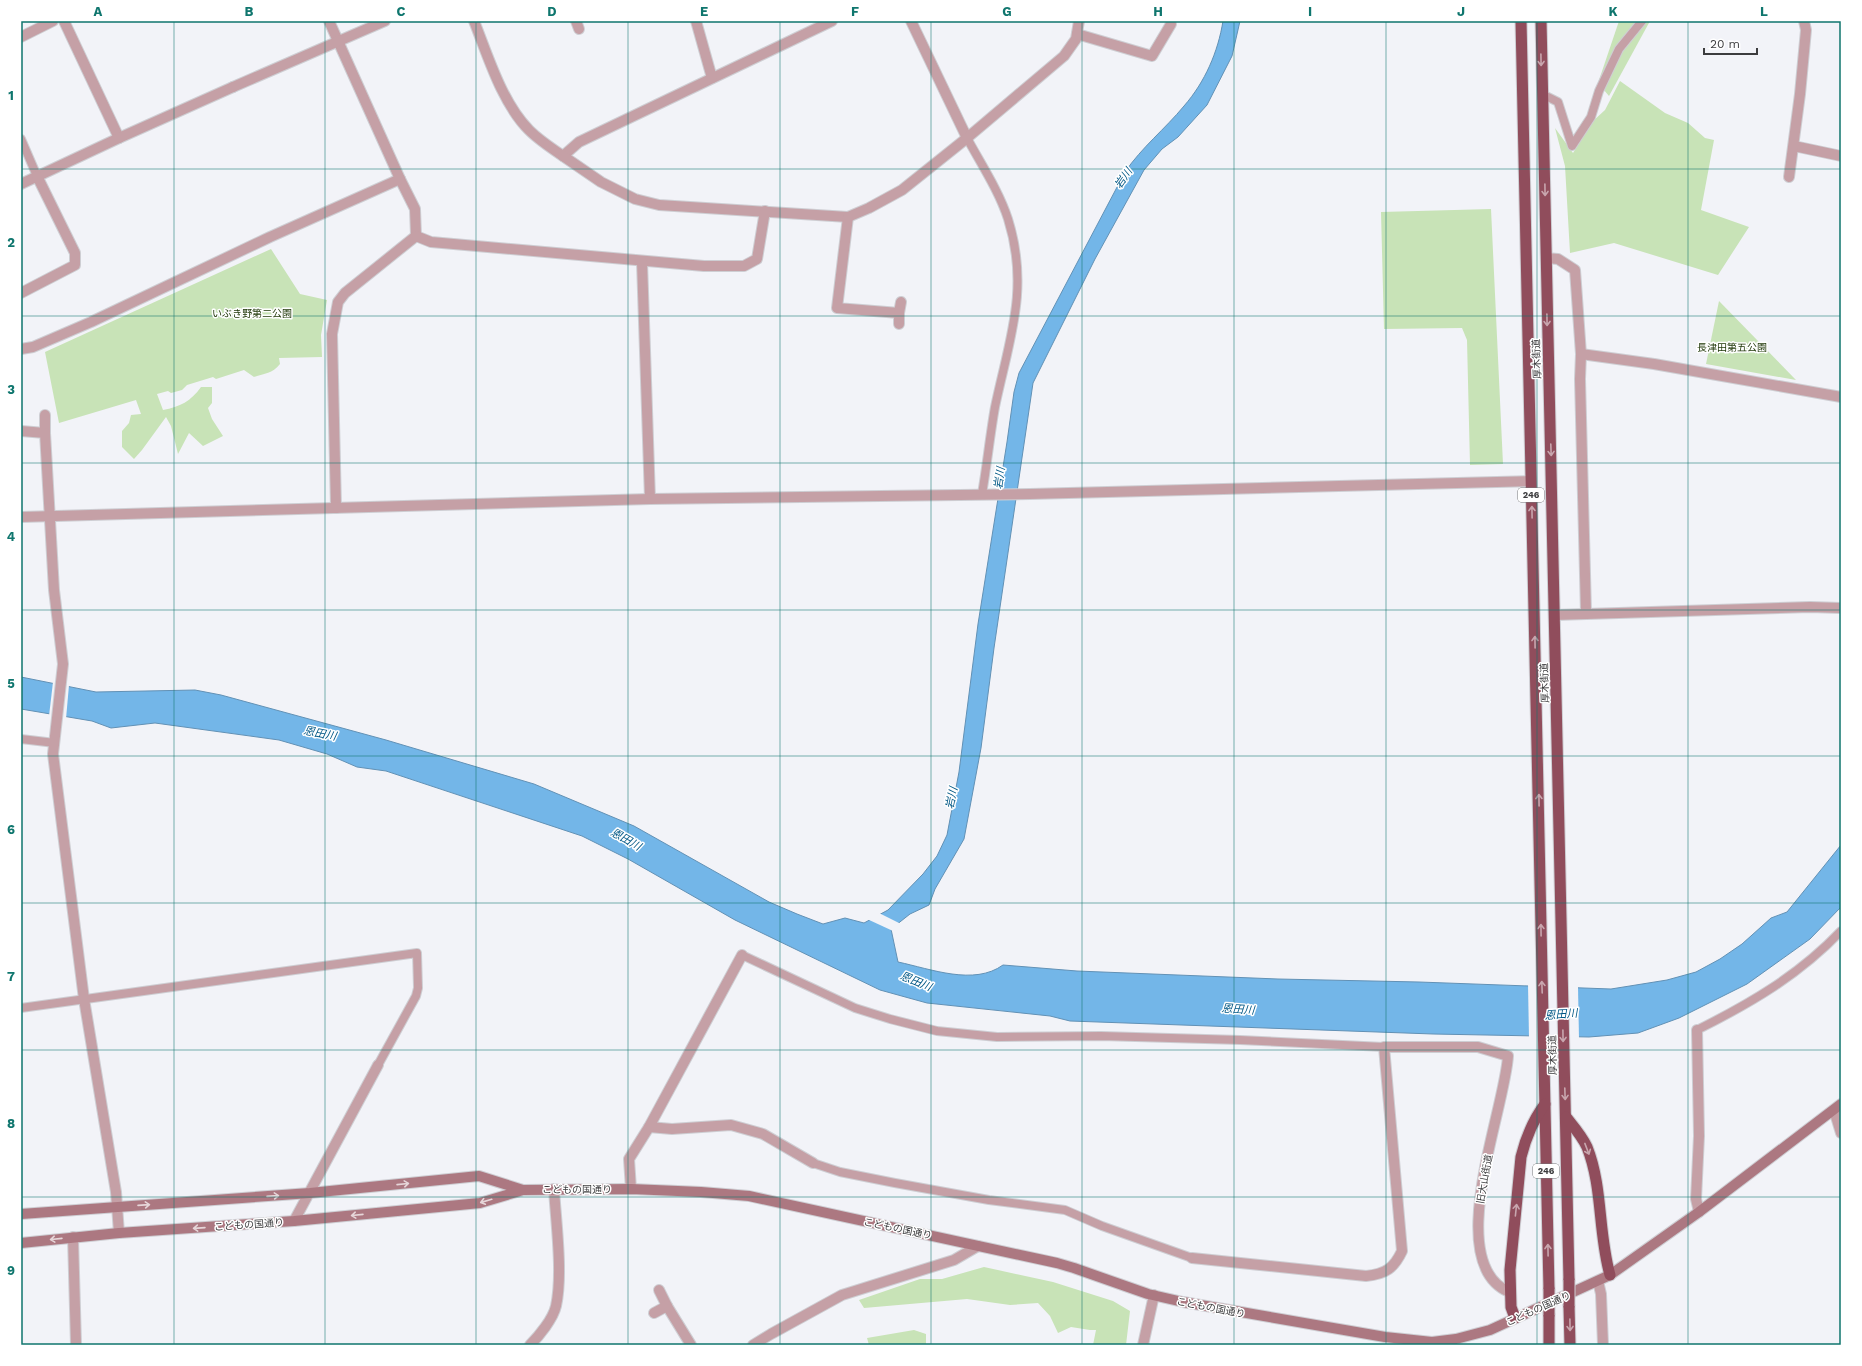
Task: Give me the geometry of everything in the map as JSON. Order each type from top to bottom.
[{"type":"highway","name":"厚木街道","points":[[1521,21],[1550,1345]]},
{"type":"highway","name":"厚木街道","points":[[1541,21],[1570,1345]]},
{"type":"highway","points":[[1514,1318],[1509,1292],[1521,1157],[1534,1118],[1545,1104]]},
{"type":"highway","points":[[1566,1117],[1579,1133],[1587,1147],[1592,1165],[1605,1257],[1610,1274]]},
{"type":"main road","name":"こどもの国通り","points":[[21,1243],[74,1237],[294,1221],[480,1203],[523,1190],[631,1189],[700,1192],[749,1196],[978,1246],[1074,1268],[1154,1295],[1183,1302],[1385,1337],[1432,1343],[1456,1339],[1490,1330],[1598,1281],[1631,1261],[1699,1212],[1837,1107]]},
{"type":"main road","name":"こどもの国通り","points":[[21,1214],[310,1193],[479,1176],[523,1190]]},
{"type":"street","points":[[21,37],[53,21]]},
{"type":"street","points":[[64,21],[119,138]]},
{"type":"street","points":[[329,21],[415,209],[416,236]]},
{"type":"street","points":[[21,184],[119,138],[385,21]]},
{"type":"street","points":[[474,21],[510,105],[528,130],[544,143],[601,182],[635,199],[659,205],[848,217],[869,208],[902,190],[967,138],[1064,56],[1076,39],[1079,21]]},
{"type":"street","points":[[696,21],[712,78]]},
{"type":"street","points":[[911,21],[967,138]]},
{"type":"street","points":[[1789,177],[1794,146],[1806,30],[1804,21]]},
{"type":"street","points":[[563,156],[579,142],[827,22]]},
{"type":"street","points":[[1077,34],[1152,56],[1171,24]]},
{"type":"street","points":[[1794,146],[1841,156]]},
{"type":"street","points":[[21,293],[76,265],[75,253],[38,176]]},
{"type":"street","points":[[21,349],[33,347],[91,322],[270,237],[400,179]]},
{"type":"street","points":[[416,236],[431,242],[642,262],[704,266],[744,266],[757,259],[765,211]]},
{"type":"street","points":[[848,217],[837,308],[899,313]]},
{"type":"street","points":[[336,508],[332,334],[338,302],[345,293],[416,236]]},
{"type":"street","points":[[1546,258],[1558,259],[1575,270],[1581,354],[1580,379],[1586,614]]},
{"type":"street","points":[[642,262],[650,499]]},
{"type":"street","points":[[899,324],[899,313],[902,302]]},
{"type":"street","points":[[1581,354],[1654,364],[1841,397]]},
{"type":"street","points":[[45,415],[54,590],[63,664],[53,754],[84,999],[116,1192],[119,1234]]},
{"type":"street","points":[[21,430],[45,433]]},
{"type":"street","points":[[21,517],[650,499],[1020,494],[1531,481]]},
{"type":"street","points":[[1554,615],[1810,607],[1841,608]]},
{"type":"street","points":[[631,1189],[629,1159],[649,1127],[742,955]]},
{"type":"street","points":[[1697,1030],[1699,1136],[1696,1199],[1699,1212]]},
{"type":"street","points":[[1192,1258],[1366,1276],[1376,1275],[1388,1270],[1396,1263],[1402,1251],[1384,1047]]},
{"type":"street","name":"旧大山街道","points":[[1384,1047],[1478,1047],[1508,1056],[1503,1090],[1483,1177],[1477,1220],[1478,1238],[1485,1266],[1497,1285],[1509,1292]]},
{"type":"street","points":[[294,1221],[378,1065]]},
{"type":"street","points":[[1837,1107],[1841,1133]]},
{"type":"street","points":[[649,1127],[672,1129],[731,1125],[763,1134],[813,1163]]},
{"type":"street","points":[[530,1345],[540,1335],[556,1308],[558,1280],[554,1189]]},
{"type":"street","points":[[74,1237],[76,1345]]},
{"type":"street","points":[[753,1345],[842,1296],[954,1260],[978,1246]]},
{"type":"street","points":[[1598,1281],[1601,1294],[1603,1345]]},
{"type":"street","points":[[659,1290],[691,1345]]},
{"type":"street","points":[[1143,1345],[1154,1295]]},
{"type":"street","points":[[654,1313],[667,1306]]},
{"type":"lane","points":[[1542,94],[1558,102],[1572,146],[1591,116],[1599,91],[1619,49],[1642,21]]},
{"type":"lane","points":[[967,138],[1007,218],[1013,238],[1018,280],[1016,319],[995,407],[988,494]]},
{"type":"lane","points":[[21,139],[38,176]]},
{"type":"lane","points":[[21,739],[55,741]]},
{"type":"lane","points":[[1697,1030],[1762,996],[1784,981],[1826,946],[1841,930]]},
{"type":"lane","points":[[21,1008],[417,953],[418,988],[416,996],[378,1065]]},
{"type":"lane","points":[[742,955],[855,1008],[937,1031],[997,1037],[1101,1036],[1240,1040],[1384,1047]]},
{"type":"lane","points":[[813,1163],[840,1172],[989,1200],[1065,1210],[1102,1226],[1192,1258]]},
{"type":"green space","points":[[1619,21],[1650,21],[1609,96],[1598,83]]},
{"type":"green space","points":[[1620,81],[1665,113],[1688,123],[1705,138],[1714,140],[1701,210],[1749,227],[1718,275],[1614,243],[1570,253],[1565,166],[1555,128],[1573,153],[1592,122],[1605,110]]},
{"type":"green space","points":[[1491,209],[1503,464],[1470,465],[1467,340],[1462,328],[1384,329],[1381,212]]},
{"type":"green space","name":"いぶき野第二公園","points":[[271,249],[300,294],[327,300],[321,335],[322,357],[279,358],[280,364],[268,373],[254,377],[244,370],[216,379],[213,377],[187,385],[182,390],[171,393],[168,391],[157,394],[163,410],[185,403],[201,387],[212,387],[212,403],[208,408],[212,419],[223,436],[203,446],[189,433],[178,454],[171,426],[166,417],[134,459],[122,447],[122,431],[129,423],[131,415],[141,414],[136,400],[59,423],[45,352]]},
{"type":"green space","name":"長津田第五公園","points":[[1719,301],[1796,380],[1706,364]]},
{"type":"green space","points":[[984,1267],[1053,1282],[1113,1301],[1130,1311],[1126,1345],[1093,1345],[1096,1330],[1071,1327],[1058,1333],[1050,1316],[1038,1303],[1010,1305],[967,1299],[864,1308],[859,1300],[920,1279],[942,1279]]},
{"type":"green space","points":[[914,1330],[926,1334],[926,1345],[869,1345],[867,1338]]},
{"type":"water","points":[[1223,21],[1240,21],[1232,56],[1207,105],[1178,137],[1162,149],[1144,170],[1095,259],[1033,383],[994,648],[981,748],[964,839],[935,889],[929,905],[910,914],[891,929],[898,962],[938,972],[966,975],[992,971],[1003,965],[1077,971],[1278,979],[1419,982],[1611,989],[1667,980],[1696,972],[1720,959],[1742,944],[1771,918],[1787,912],[1841,845],[1841,907],[1810,939],[1747,984],[1679,1018],[1638,1033],[1589,1037],[1433,1034],[1070,1021],[1050,1016],[927,1003],[880,990],[735,920],[628,859],[582,836],[386,771],[357,767],[327,754],[279,740],[155,723],[111,728],[92,721],[21,709],[21,677],[96,692],[195,690],[221,695],[386,740],[534,784],[634,826],[769,902],[823,924],[845,918],[864,923],[888,910],[923,874],[937,856],[947,835],[959,772],[978,624],[1014,392],[1019,373],[1125,172],[1139,154],[1192,97],[1204,77],[1210,66],[1218,44]]},
{"type":"pier","points":[[53,682],[69,685],[66,719],[49,716]]},
{"type":"pier","points":[[879,913],[901,924],[893,931],[867,919]]},
{"type":"pier","points":[[1528,984],[1578,987],[1579,1039],[1529,1038]]},
{"type":"water label","name":"岩川","points":[[1123,178]]},
{"type":"water label","name":"岩川","points":[[999,478]]},
{"type":"water label","name":"恩田川","points":[[320,733]]},
{"type":"water label","name":"岩川","points":[[951,798]]},
{"type":"water label","name":"恩田川","points":[[626,839]]},
{"type":"water label","name":"恩田川","points":[[916,981]]},
{"type":"water label","name":"恩田川","points":[[1238,1009]]},
{"type":"water label","name":"恩田川","points":[[1561,1014]]}]
